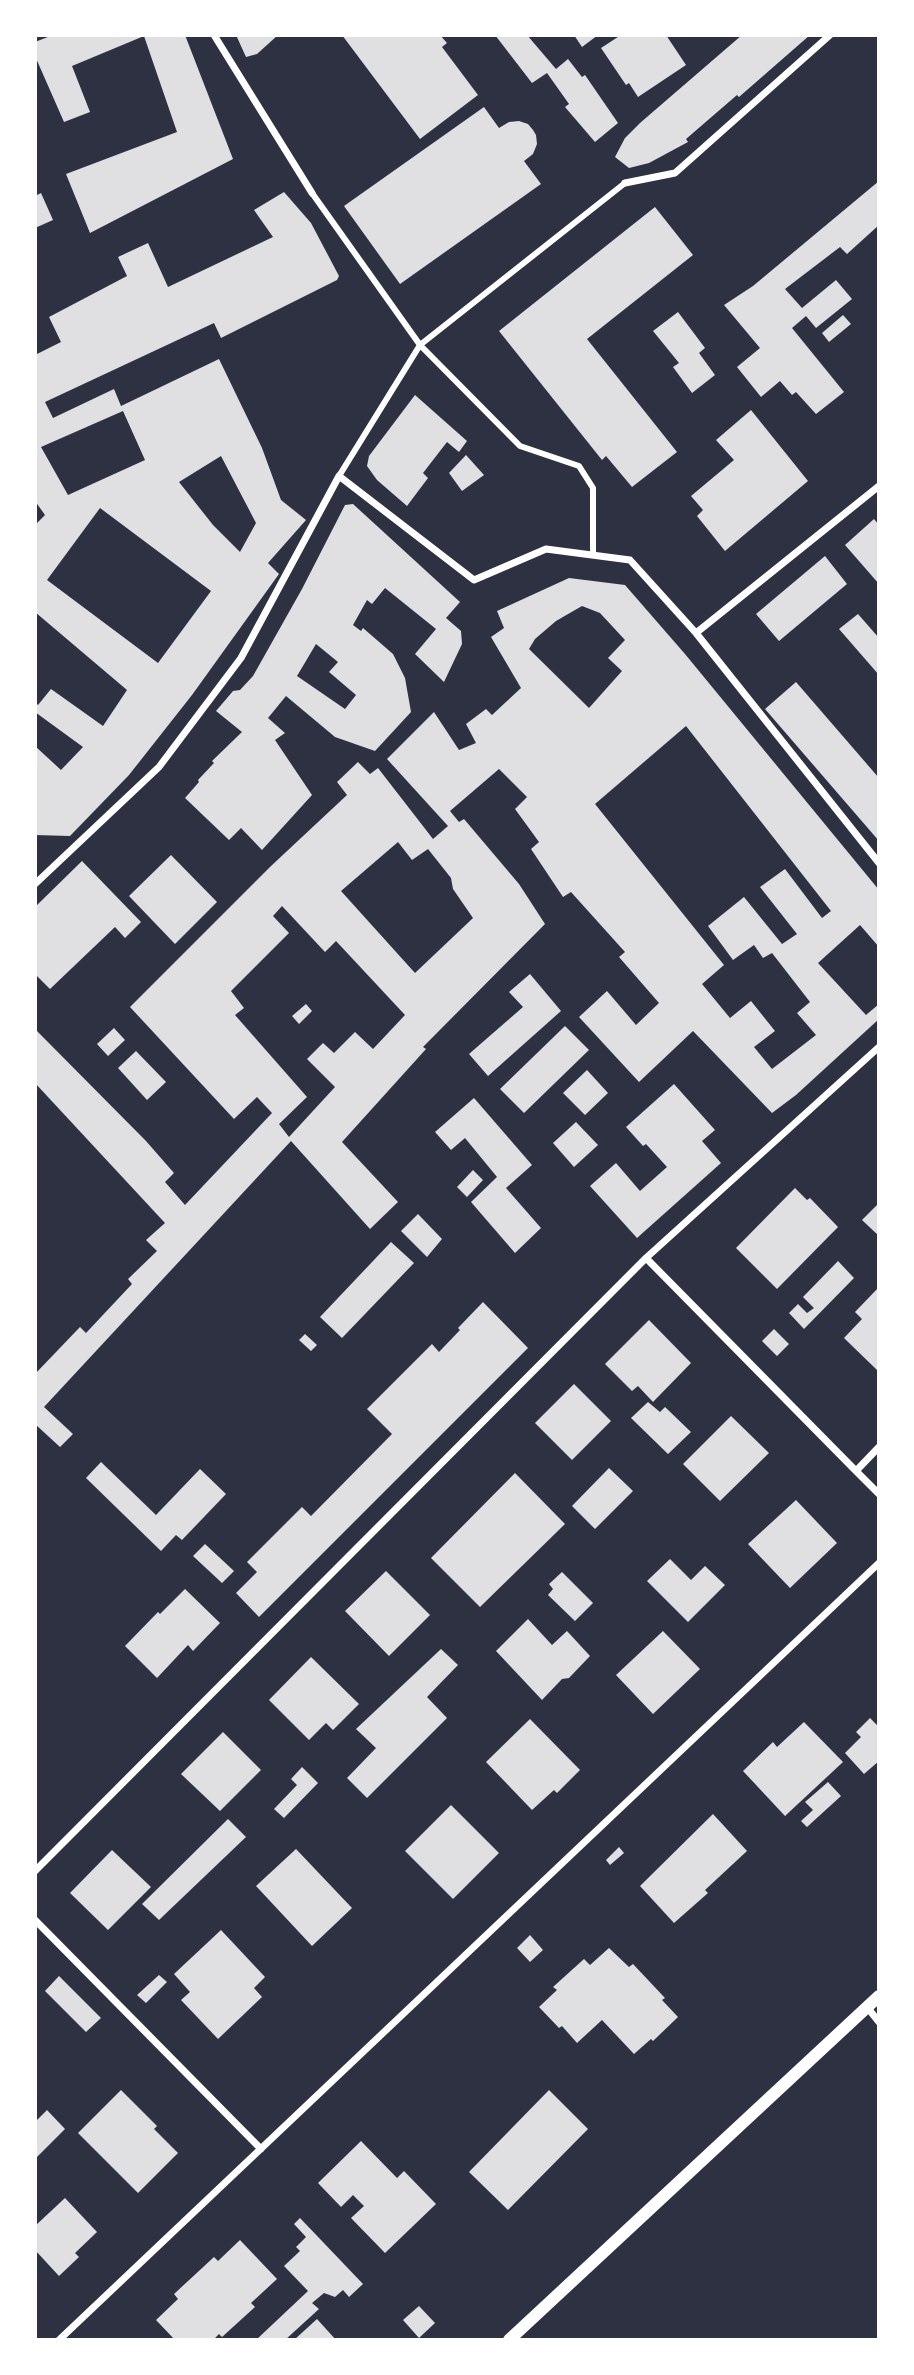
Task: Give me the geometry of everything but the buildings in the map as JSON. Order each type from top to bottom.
[{"type":"street","points":[[215,35],[312,193],[420,345],[520,446],[579,466],[593,488],[593,555]]},
{"type":"street","points":[[37,878],[159,767],[241,658],[339,476],[420,345],[625,183],[675,173],[831,35]]},
{"type":"street","points":[[339,476],[474,580],[546,549],[630,560],[696,633],[879,863]]},
{"type":"street","points":[[696,633],[879,486]]},
{"type":"street","points":[[35,1871],[646,1258],[879,1047]]},
{"type":"street","points":[[646,1258],[879,1494]]},
{"type":"street","points":[[856,1471],[879,1447]]},
{"type":"street","points":[[58,2340],[879,1563]]},
{"type":"street","points":[[35,1920],[261,2150]]},
{"type":"street","points":[[509,2340],[879,1996]]},
{"type":"street","points":[[867,2007],[879,2022]]}]
